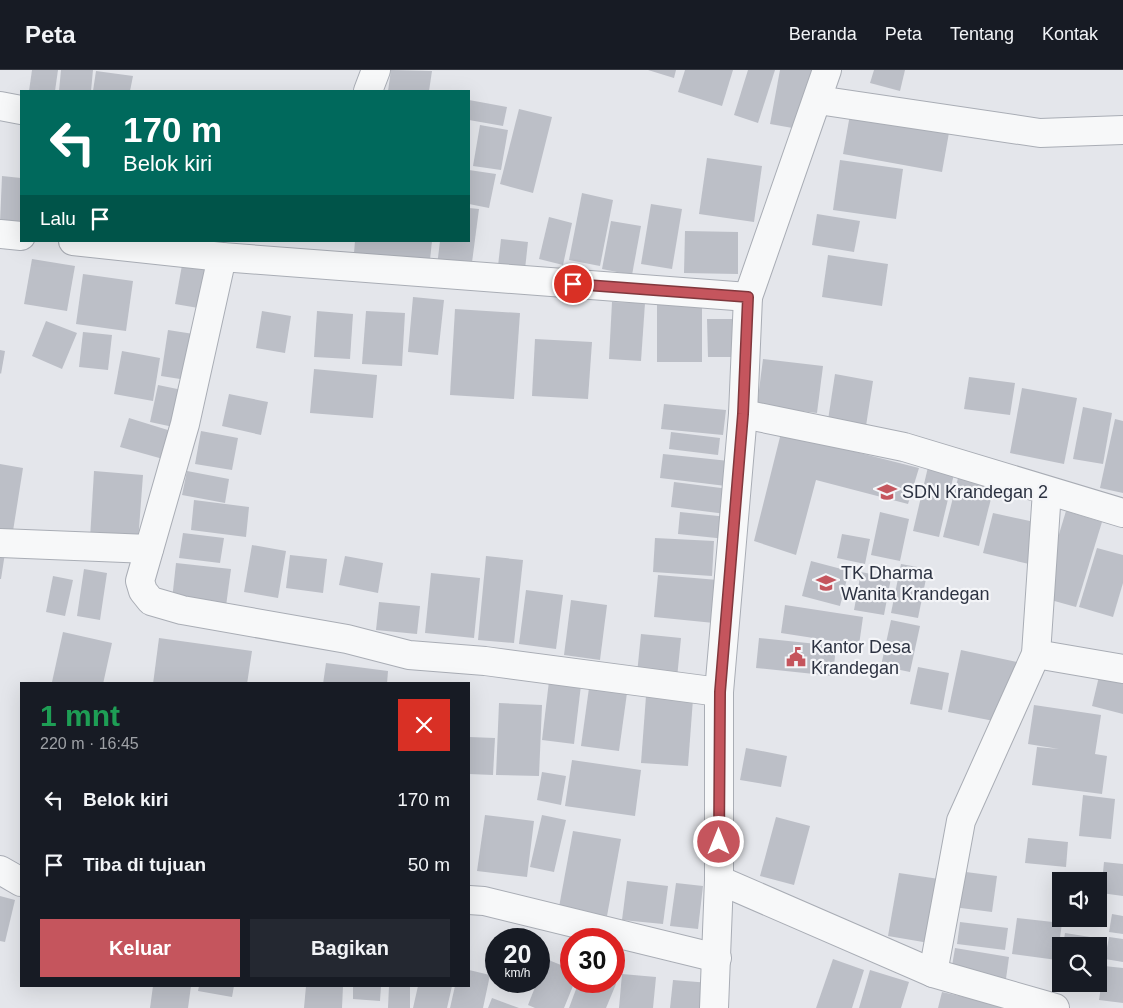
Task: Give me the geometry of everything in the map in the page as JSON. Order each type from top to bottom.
[{"type":"street","points":[[368,90],[376,70]]},
{"type":"street","points":[[714,1008],[719,880],[720,692],[743,414],[748,297],[827,70]]},
{"type":"street","points":[[818,100],[1040,133],[1123,130]]},
{"type":"street","points":[[0,106],[20,110]]},
{"type":"street","points":[[0,234],[20,236]]},
{"type":"street","points":[[82,242],[222,257],[305,252],[748,297]]},
{"type":"street","points":[[222,257],[185,424],[140,581],[143,591],[151,601],[182,610],[347,639],[409,655],[485,661],[720,692]]},
{"type":"street","points":[[743,414],[904,446],[1123,513]]},
{"type":"street","points":[[933,973],[961,821],[1036,654],[1047,491]]},
{"type":"street","points":[[0,542],[149,549]]},
{"type":"street","points":[[1036,654],[1123,669]]},
{"type":"street","points":[[0,870],[20,881]]},
{"type":"street","points":[[719,880],[933,973],[1055,1008]]},
{"type":"street","points":[[470,900],[484,901],[717,958]]},
{"type":"building","points":[[32,70],[58,70],[55,90],[29,90]]},
{"type":"building","points":[[61,70],[93,70],[91,90],[59,90]]},
{"type":"building","points":[[391,70],[432,71],[429,90],[388,90]]},
{"type":"building","points":[[648,70],[676,70],[674,78]]},
{"type":"building","points":[[685,70],[733,70],[722,106],[678,92]]},
{"type":"building","points":[[748,70],[775,70],[758,123],[734,115]]},
{"type":"building","points":[[780,70],[815,70],[804,130],[770,124]]},
{"type":"building","points":[[874,70],[905,70],[900,91],[870,83]]},
{"type":"building","points":[[96,71],[133,76],[130,90],[93,90]]},
{"type":"building","points":[[470,100],[507,107],[503,126],[470,120]]},
{"type":"building","points":[[519,109],[552,117],[533,193],[500,184]]},
{"type":"building","points":[[851,109],[950,127],[942,172],[843,154]]},
{"type":"building","points":[[480,125],[508,130],[501,170],[473,166]]},
{"type":"building","points":[[707,158],[762,166],[754,222],[699,214]]},
{"type":"building","points":[[840,160],[903,169],[896,219],[833,210]]},
{"type":"building","points":[[470,170],[496,174],[489,208],[470,204]]},
{"type":"building","points":[[2,176],[20,178],[20,225],[0,223]]},
{"type":"building","points":[[582,193],[613,200],[600,266],[569,260]]},
{"type":"building","points":[[651,204],[682,209],[672,269],[641,264]]},
{"type":"building","points":[[470,208],[479,209],[471,270],[437,266],[440,242],[470,242]]},
{"type":"building","points":[[817,214],[860,221],[854,252],[812,245]]},
{"type":"building","points":[[549,217],[572,223],[563,265],[539,259]]},
{"type":"building","points":[[611,221],[641,226],[632,275],[602,269]]},
{"type":"building","points":[[685,231],[738,232],[738,274],[684,273]]},
{"type":"building","points":[[501,239],[528,242],[524,278],[497,275]]},
{"type":"building","points":[[355,242],[432,242],[430,260],[354,253]]},
{"type":"building","points":[[828,255],[888,264],[882,306],[822,297]]},
{"type":"building","points":[[32,259],[75,266],[67,311],[24,304]]},
{"type":"building","points":[[182,265],[216,271],[210,310],[175,304]]},
{"type":"building","points":[[83,274],[133,281],[126,331],[76,324]]},
{"type":"building","points":[[413,297],[444,300],[438,355],[408,352]]},
{"type":"building","points":[[612,302],[645,303],[641,361],[609,359]]},
{"type":"building","points":[[657,303],[702,303],[702,362],[657,362]]},
{"type":"building","points":[[455,309],[520,313],[514,399],[450,395]]},
{"type":"building","points":[[262,311],[291,316],[285,353],[256,348]]},
{"type":"building","points":[[317,311],[353,314],[350,359],[314,357]]},
{"type":"building","points":[[366,311],[405,313],[402,366],[362,364]]},
{"type":"building","points":[[707,319],[738,319],[738,357],[708,357]]},
{"type":"building","points":[[46,321],[77,333],[62,369],[32,356]]},
{"type":"building","points":[[168,330],[200,335],[193,381],[161,376]]},
{"type":"building","points":[[83,332],[112,335],[108,370],[79,367]]},
{"type":"building","points":[[535,339],[592,342],[588,399],[532,396]]},
{"type":"building","points":[[0,350],[5,351],[1,374],[0,373]]},
{"type":"building","points":[[122,351],[160,358],[153,401],[114,394]]},
{"type":"building","points":[[763,359],[823,366],[817,413],[757,406]]},
{"type":"building","points":[[314,369],[377,375],[373,418],[310,413]]},
{"type":"building","points":[[835,374],[873,381],[866,426],[828,420]]},
{"type":"building","points":[[969,377],[1015,383],[1010,415],[964,409]]},
{"type":"building","points":[[158,385],[187,391],[178,428],[150,422]]},
{"type":"building","points":[[1022,388],[1077,398],[1064,464],[1010,453]]},
{"type":"building","points":[[229,394],[268,402],[261,435],[222,426]]},
{"type":"building","points":[[664,404],[726,410],[723,435],[661,429]]},
{"type":"building","points":[[1083,407],[1112,413],[1103,464],[1073,459]]},
{"type":"building","points":[[129,418],[171,431],[163,459],[120,447]]},
{"type":"building","points":[[1115,419],[1123,421],[1123,493],[1100,488]]},
{"type":"building","points":[[201,431],[238,438],[232,470],[195,464]]},
{"type":"building","points":[[671,432],[720,438],[718,455],[669,449]]},
{"type":"building","name":"SDN Krandegan 2","points":[[781,433],[919,468],[908,504],[816,480],[796,555],[754,541]]},
{"type":"building","points":[[663,454],[729,461],[726,486],[660,478]]},
{"type":"building","points":[[0,464],[23,468],[13,531],[0,528]]},
{"type":"building","points":[[928,467],[954,474],[939,537],[913,531]]},
{"type":"building","points":[[94,471],[143,475],[138,542],[90,539]]},
{"type":"building","points":[[187,471],[229,479],[225,503],[182,495]]},
{"type":"building","points":[[959,474],[995,483],[979,546],[943,537]]},
{"type":"building","points":[[674,482],[729,489],[726,514],[671,507]]},
{"type":"building","points":[[194,500],[249,507],[246,537],[191,530]]},
{"type":"building","points":[[1066,511],[1102,522],[1076,607],[1040,597]]},
{"type":"building","points":[[680,512],[728,517],[726,539],[678,534]]},
{"type":"building","points":[[880,512],[909,519],[900,561],[871,555]]},
{"type":"building","points":[[993,513],[1039,523],[1029,564],[983,553]]},
{"type":"building","points":[[183,533],[224,538],[220,563],[179,558]]},
{"type":"building","points":[[842,534],[870,539],[865,564],[837,558]]},
{"type":"building","points":[[655,538],[714,541],[712,576],[653,572]]},
{"type":"building","points":[[252,545],[286,551],[278,598],[244,592]]},
{"type":"building","points":[[1097,548],[1123,555],[1123,583],[1113,617],[1079,607]]},
{"type":"building","points":[[0,553],[5,553],[1,579],[0,579]]},
{"type":"building","points":[[290,555],[327,559],[323,593],[286,588]]},
{"type":"building","points":[[345,556],[383,563],[378,593],[339,585]]},
{"type":"building","points":[[486,556],[523,560],[514,643],[478,640]]},
{"type":"building","name":"TK Dharma Wanita Krandegan","points":[[811,561],[849,571],[840,606],[802,596]]},
{"type":"building","points":[[176,563],[231,569],[226,606],[172,600]]},
{"type":"building","points":[[901,564],[928,569],[918,618],[891,613]]},
{"type":"building","points":[[84,569],[107,573],[100,620],[77,616]]},
{"type":"building","points":[[861,572],[891,578],[884,615],[854,610]]},
{"type":"building","points":[[431,573],[480,578],[474,638],[425,633]]},
{"type":"building","points":[[658,575],[718,580],[714,623],[654,617]]},
{"type":"building","points":[[53,576],[73,580],[65,616],[46,612]]},
{"type":"building","points":[[526,590],[563,595],[556,649],[519,644]]},
{"type":"building","points":[[571,600],[607,605],[600,660],[564,655]]},
{"type":"building","points":[[379,602],[420,606],[417,634],[376,630]]},
{"type":"building","points":[[785,605],[863,617],[859,645],[781,633]]},
{"type":"building","points":[[891,620],[920,626],[910,672],[881,666]]},
{"type":"building","points":[[63,632],[112,643],[103,682],[52,682]]},
{"type":"building","points":[[641,634],[681,638],[677,678],[637,674]]},
{"type":"building","points":[[159,638],[252,651],[247,682],[153,682]]},
{"type":"building","name":"Kantor Desa Krandegan","points":[[759,638],[836,646],[833,676],[756,668]]},
{"type":"building","points":[[961,650],[1017,662],[1004,723],[948,712]]},
{"type":"building","points":[[326,663],[388,671],[387,682],[323,682]]},
{"type":"building","points":[[918,667],[949,673],[942,710],[910,704]]},
{"type":"building","points":[[1101,668],[1123,674],[1123,714],[1092,706]]},
{"type":"building","points":[[549,681],[581,685],[574,744],[542,740]]},
{"type":"building","points":[[589,688],[627,693],[619,751],[581,746]]},
{"type":"building","points":[[646,696],[693,699],[688,766],[641,763]]},
{"type":"building","points":[[499,703],[542,705],[539,776],[496,775]]},
{"type":"building","points":[[1034,705],[1101,715],[1095,754],[1107,756],[1102,794],[1032,785],[1037,747],[1059,749],[1028,744]]},
{"type":"building","points":[[470,737],[495,738],[493,775],[470,774]]},
{"type":"building","points":[[746,748],[787,756],[781,787],[740,780]]},
{"type":"building","points":[[572,760],[641,770],[635,816],[565,806]]},
{"type":"building","points":[[542,772],[566,776],[561,805],[537,800]]},
{"type":"building","points":[[1083,795],[1115,799],[1111,839],[1079,836]]},
{"type":"building","points":[[485,815],[534,821],[527,877],[477,871]]},
{"type":"building","points":[[542,815],[566,820],[554,872],[530,867]]},
{"type":"building","points":[[776,817],[810,826],[794,885],[760,876]]},
{"type":"building","points":[[573,831],[621,839],[607,916],[559,907]]},
{"type":"building","points":[[1028,838],[1068,842],[1066,867],[1025,863]]},
{"type":"building","points":[[1104,862],[1123,864],[1123,896],[1107,894],[1107,872],[1103,872]]},
{"type":"building","points":[[958,871],[997,876],[992,912],[953,907]]},
{"type":"building","points":[[899,873],[939,879],[929,943],[888,936]]},
{"type":"building","points":[[627,881],[668,886],[663,924],[622,920]]},
{"type":"building","points":[[676,883],[703,886],[698,929],[670,926]]},
{"type":"building","points":[[0,896],[15,900],[5,942],[0,941]]},
{"type":"building","points":[[1112,914],[1123,916],[1123,934],[1109,932]]},
{"type":"building","points":[[1017,918],[1052,922],[1052,927],[1061,927],[1060,937],[1052,937],[1052,959],[1012,954]]},
{"type":"building","points":[[960,922],[1008,928],[1005,950],[957,944]]},
{"type":"building","points":[[1065,933],[1090,937],[1064,937]]},
{"type":"building","points":[[1109,937],[1123,939],[1123,962],[1107,959]]},
{"type":"building","points":[[955,948],[1009,957],[1005,986],[950,978]]},
{"type":"building","points":[[833,959],[864,970],[852,1008],[816,1008]]},
{"type":"building","points":[[550,961],[560,965],[560,993],[570,993],[564,1008],[535,1008],[528,1005],[533,993],[550,993]]},
{"type":"building","points":[[1107,966],[1123,968],[1123,1003],[1099,1000],[1100,992],[1107,992]]},
{"type":"building","points":[[470,970],[485,974],[486,993],[483,1008],[450,1008],[455,987],[470,987]]},
{"type":"building","points":[[870,970],[909,982],[901,1008],[859,1008]]},
{"type":"building","points":[[625,974],[656,977],[653,1008],[619,1008],[620,993],[625,993]]},
{"type":"building","points":[[673,980],[710,983],[707,1008],[670,1008]]},
{"type":"building","points":[[153,987],[191,987],[188,1008],[150,1008]]},
{"type":"building","points":[[199,987],[234,987],[232,997],[198,991]]},
{"type":"building","points":[[306,987],[343,987],[342,1008],[304,1008]]},
{"type":"building","points":[[353,987],[381,987],[380,1001],[353,999]]},
{"type":"building","points":[[389,987],[410,987],[410,1008],[388,1008]]},
{"type":"building","points":[[418,987],[452,987],[447,1008],[413,1008]]},
{"type":"building","points":[[942,992],[1008,1007],[1008,1008],[938,1008]]},
{"type":"building","points":[[575,993],[612,993],[606,1008],[569,1008]]},
{"type":"building","points":[[492,998],[519,1008],[488,1008]]},
{"type":"place","name":"SDN Krandegan 2","points":[[887,492]]},
{"type":"place","name":"TK Dharma Wanita Krandegan","points":[[826,583]]},
{"type":"place","name":"Kantor Desa Krandegan","points":[[796,657]]},
{"type":"route","points":[[573,284],[748,297],[743,414],[720,692],[719,842]]}]
